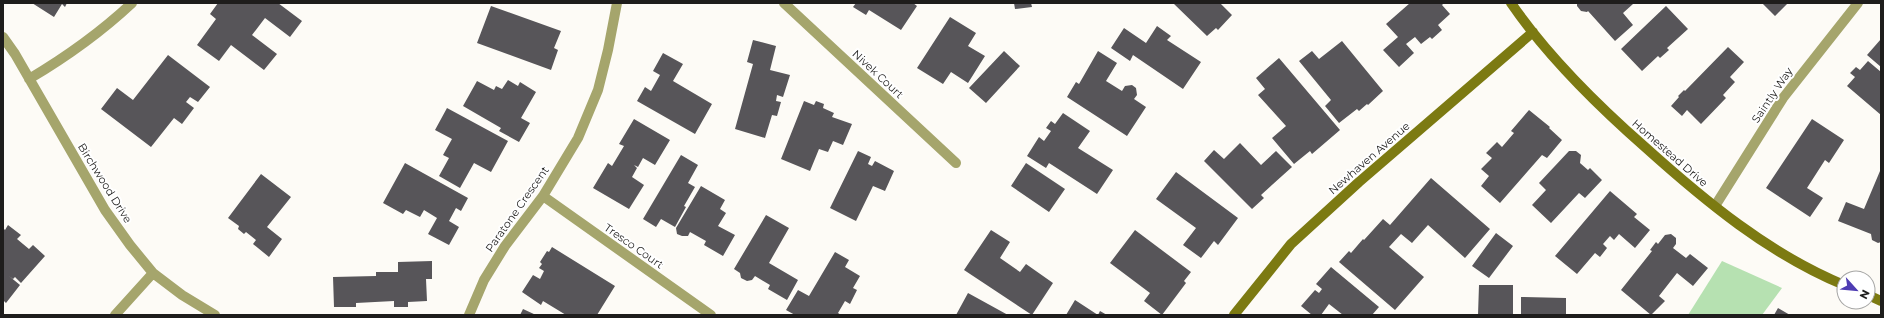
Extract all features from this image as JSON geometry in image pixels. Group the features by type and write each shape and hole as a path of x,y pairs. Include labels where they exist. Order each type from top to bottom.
{"street":[{"path":"30,80 64,58 110,24 132,3"},
{"name":"Paratone Crescent","path":"469,315 484,280 505,246 543,196 578,138 598,90 608,50 617,3"},
{"name":"Nivek Court","path":"784,3 956,163"},
{"name":"Homestead Drive","path":"1511,3 1559,64 1611,117 1686,184 1779,252 1836,281"},
{"name":"Saintly Way","path":"1715,206 1783,98 1804,69 1858,3"},
{"name":"Newhaven Avenue","path":"1234,315 1291,244 1359,182 1533,32"},
{"name":"Birchwood Drive","path":"3,38 30,80 105,210 153,273 182,295 215,315"},
{"name":"Tresco Court","path":"543,196 711,315"},
{"path":"115,315 153,273"}],"green space":[{"path":"1722,261 1782,288 1762,315 1688,315"}],"building":[{"path":"32,3 67,3 65,7 62,4 54,17"},
{"path":"218,3 278,3 302,21 290,37 265,18 252,35 277,54 264,70 231,45 219,61 197,45 216,19 210,14"},
{"path":"856,3 913,3 917,6 901,30 869,10 866,15 853,7"},
{"path":"1014,3 1031,3 1032,7 1015,9"},
{"path":"1173,3 1220,3 1232,15 1218,30 1216,28 1207,36"},
{"path":"1410,3 1444,3 1442,5 1450,14 1438,25 1442,30 1432,39 1430,37 1421,44 1415,37 1406,44 1414,53 1399,67 1383,50 1398,37 1386,24"},
{"path":"1577,3 1632,3 1633,4 1623,13 1633,25 1615,41 1588,11 1581,11 1577,6"},
{"path":"1762,3 1788,3 1775,16"},
{"path":"491,6 561,31 554,48 558,50 551,70 477,43"},
{"path":"1666,6 1688,29 1667,48 1669,50 1660,58 1658,56 1642,71 1621,49"},
{"path":"950,17 976,33 968,46 985,56 968,83 951,72 943,84 917,68"},
{"path":"1157,26 1171,36 1167,40 1201,62 1183,89 1133,55 1130,61 1111,48 1124,28 1146,43"},
{"path":"1881,39 1881,67 1867,55"},
{"path":"753,40 776,46 770,70 790,75 783,97 777,95 776,101 781,102 777,116 772,115 765,138 735,129 753,64 747,62"},
{"path":"1342,41 1383,91 1368,105 1367,104 1359,111 1357,109 1339,123 1325,106 1331,100 1299,61 1312,51 1319,59"},
{"path":"1728,47 1744,62 1730,77 1735,82 1723,95 1726,98 1701,124 1687,110 1682,116 1671,106 1679,97 1678,96 1684,90 1685,91"},
{"path":"1004,51 1020,66 986,103 969,88"},
{"path":"1098,51 1117,63 1106,81 1122,91 1125,86 1132,85 1136,88 1137,95 1134,99 1146,107 1127,136 1067,97 1076,82 1079,84"},
{"path":"663,53 683,64 673,81 712,104 695,134 637,101 645,87 651,91 660,75 653,71"},
{"path":"168,55 210,87 198,102 190,97 186,102 194,108 182,124 174,118 151,147 101,109 117,88 133,100"},
{"path":"1279,58 1340,130 1312,154 1310,151 1294,164 1272,138 1286,126 1258,95 1265,89 1256,78"},
{"path":"1868,61 1881,72 1881,115 1847,86 1855,77 1850,73 1856,67 1860,70"},
{"path":"508,80 518,86 520,82 536,92 521,118 530,123 519,142 499,131 501,128 463,106 477,81 494,90 496,86 502,89"},
{"path":"804,101 814,105 816,101 824,104 823,108 834,113 832,117 852,124 843,145 833,141 828,152 819,149 810,171 781,159"},
{"path":"447,108 508,141 491,172 474,163 460,188 439,176 449,158 443,155 452,139 435,130"},
{"path":"1529,110 1550,127 1549,128 1562,140 1547,158 1542,155 1500,203 1481,186 1489,176 1481,169 1492,158 1486,153 1497,142 1502,147 1514,133 1511,131"},
{"path":"1063,113 1090,131 1078,148 1113,170 1097,194 1049,163 1046,168 1027,156 1039,137 1044,141 1051,131 1046,128 1051,121 1055,124"},
{"path":"634,119 670,140 655,165 643,158 638,167 634,165 637,168 632,177 644,185 629,209 593,188 608,163 612,166 624,146 619,144"},
{"path":"1812,119 1844,140 1829,163 1825,160 1807,188 1823,198 1810,217 1766,188"},
{"path":"1240,143 1261,165 1276,151 1292,167 1261,195 1264,198 1252,209 1204,161 1214,150 1224,159"},
{"path":"858,151 871,157 868,164 872,166 875,161 894,171 885,191 873,186 856,221 830,208"},
{"path":"1569,151 1576,151 1581,155 1580,163 1588,170 1590,168 1602,180 1585,198 1579,193 1551,223 1532,205 1546,190 1539,183"},
{"path":"681,155 698,165 688,183 695,187 684,206 686,207 675,227 661,219 656,227 643,219"},
{"path":"405,163 468,198 461,211 456,208 449,221 459,227 449,245 428,234 437,218 424,210 420,217 406,210 403,214 383,203"},
{"path":"1026,163 1065,189 1049,212 1011,186"},
{"path":"1880,171 1881,242 1878,243 1872,240 1871,234 1838,221 1846,202 1864,209"},
{"path":"1176,172 1238,218 1218,245 1214,241 1201,258 1183,245 1196,228 1156,199"},
{"path":"261,174 291,197 267,227 282,239 269,257 253,244 256,240 246,232 244,234 238,229 239,226 228,218"},
{"path":"1431,178 1490,229 1465,258 1428,225 1412,243 1401,234 1389,247 1424,277 1395,310 1339,262 1349,251 1351,253 1383,219 1390,225"},
{"path":"701,186 725,200 720,209 726,213 718,226 735,235 723,256 704,245 706,241 690,232 688,236 677,234 676,228"},
{"path":"1610,191 1637,214 1634,217 1650,230 1635,248 1619,234 1614,240 1610,236 1603,244 1607,248 1600,257 1595,253 1577,274 1555,256"},
{"path":"766,215 789,228 769,263 798,280 787,300 768,289 770,285 755,276 752,280 747,281 741,278 740,273 734,269"},
{"path":"8,225 21,235 17,239 29,249 33,245 45,256 21,283 15,277 13,279 9,276 20,285 6,303 3,300 3,228 5,230"},
{"path":"991,230 1010,242 1000,258 1020,272 1026,264 1053,283 1032,315 964,270"},
{"path":"1135,230 1191,272 1184,281 1186,283 1162,315 1144,301 1150,293 1110,263"},
{"path":"1496,233 1513,246 1489,278 1472,266"},
{"path":"1671,234 1676,238 1676,244 1673,248 1686,258 1690,254 1708,268 1693,286 1677,273 1659,296 1665,301 1651,315 1621,290 1652,251 1650,250 1656,242 1658,244 1665,235"},
{"path":"552,247 615,286 597,315 566,315 543,301 541,305 522,292 533,275 540,279 544,271 539,268 542,264 540,262 547,251 549,252"},
{"path":"835,252 849,260 845,267 860,276 853,288 857,290 850,304 845,301 838,313 841,315 795,315 786,310 798,290 809,296"},
{"path":"432,261 432,279 426,279 427,301 408,302 408,307 394,307 394,301 356,303 356,307 334,307 333,277 376,276 376,272 398,272 398,262"},
{"path":"1331,267 1379,307 1372,315 1343,315 1329,304 1321,315 1312,315 1301,306 1315,290 1319,293 1322,289 1316,284"},
{"path":"1479,285 1513,285 1513,315 1478,315"},
{"path":"968,293 1008,315 956,315"},
{"path":"1521,297 1566,298 1566,315 1521,315"},
{"path":"1075,300 1098,315 1066,315"},
{"path":"1778,308 1790,315 1774,315"},
{"path":"523,309 536,315 520,315"},
{"path":"1100,311 1107,315 1098,315"}]}
